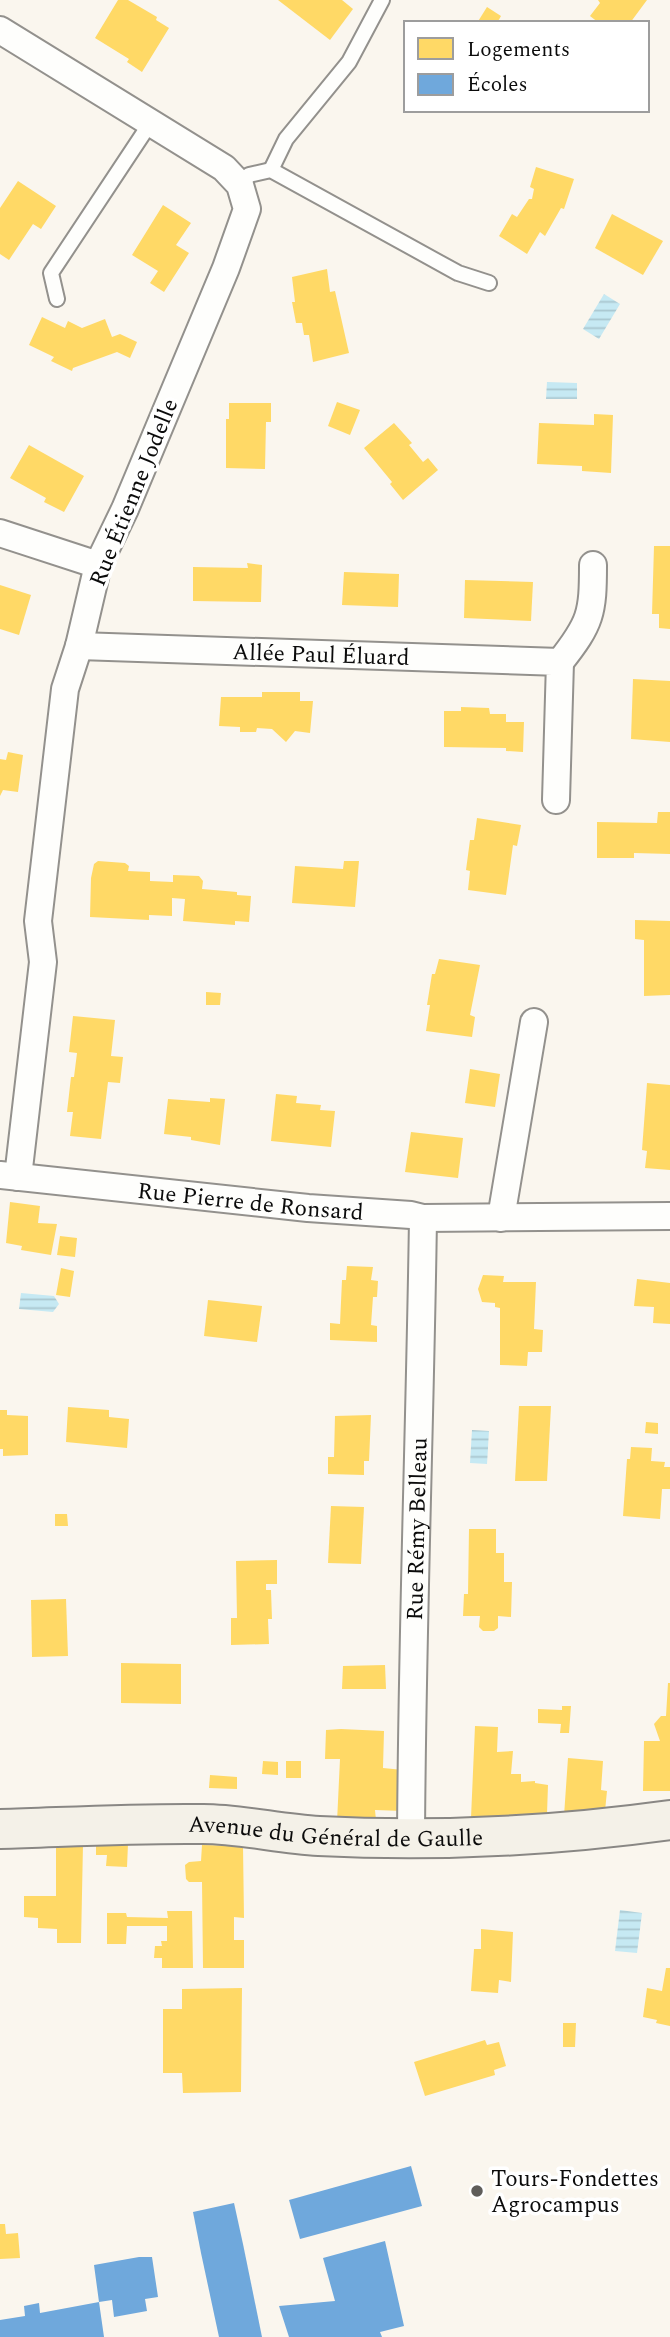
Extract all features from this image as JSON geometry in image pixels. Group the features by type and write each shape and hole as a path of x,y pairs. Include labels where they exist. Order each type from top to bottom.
{"street":[{"path":"0,30 224,168 240,185"},
{"name":"Rue Étienne Jodelle","path":"9,1176 40,1000 43,962 38,921 65,689 79,646 98,565 131,497 226,268 247,209 240,185"},
{"path":"0,533 98,565"},
{"path":"556,800 561,662 581,636 593,607 593,565"},
{"name":"Allée Paul Éluard","path":"79,646 561,662"},
{"path":"501,1218 534,1022"},
{"name":"Rue Pierre de Ronsard","path":"9,1176 308,1208 411,1215 423,1219 670,1216"},
{"name":"Rue Rémy Belleau","path":"411,1839 423,1219"},
{"name":"Avenue du Général de Gaulle","path":"0,1829 205,1824 317,1836 411,1839 537,1833 670,1820"}],"lane":[{"path":"271,170 286,139 349,62 382,0"},
{"path":"57,299 51,272 151,122"},
{"path":"240,185 249,175 271,170 458,273 489,283"}],"water":[{"path":"604,294 620,304 599,339 583,329"},
{"path":"547,382 577,383 577,399 546,399"},
{"path":"21,1293 54,1296 59,1304 53,1312 19,1309"},
{"path":"472,1430 489,1431 487,1464 470,1463"},
{"path":"620,1910 642,1913 637,1953 615,1951"}],"building: Logements":[{"path":"118,0 128,0 157,17 156,20 169,28 142,72 127,62 129,59 95,38"},
{"path":"278,0 342,0 353,9 330,40"},
{"path":"598,0 647,0 631,21 596,21 590,16 600,3"},
{"path":"487,7 501,16 498,21 478,21"},
{"path":"536,167 574,179 564,209 561,208 545,236 540,232 527,254 499,236 512,214 517,217 529,199 532,199 534,189 530,187"},
{"path":"18,181 56,206 41,229 33,224 9,260 0,254 0,208"},
{"path":"163,205 191,223 176,245 189,253 164,292 150,283 158,271 132,255"},
{"path":"612,214 663,241 643,275 595,248"},
{"path":"327,269 330,292 335,291 349,353 313,362 309,335 304,335 302,323 296,323 292,302 295,302 292,277"},
{"path":"42,317 65,328 68,321 82,328 105,319 112,337 120,334 137,342 130,358 117,352 73,368 72,371 51,361 54,357 29,345"},
{"path":"337,402 360,410 350,435 328,426"},
{"path":"229,403 271,403 271,422 266,422 265,469 226,468 226,419 229,419"},
{"path":"594,414 613,415 611,473 582,471 582,466 537,464 539,423 594,425"},
{"path":"394,423 412,443 409,445 423,462 428,458 438,470 403,500 364,448"},
{"path":"29,445 84,476 64,512 44,502 46,498 10,478"},
{"path":"654,546 670,546 670,629 659,628 659,614 652,614"},
{"path":"247,563 262,565 261,602 193,601 193,567 248,568"},
{"path":"344,572 399,574 398,607 342,605"},
{"path":"465,580 533,582 531,621 464,618"},
{"path":"0,585 31,595 19,635 0,629"},
{"path":"633,679 670,681 670,742 631,739"},
{"path":"262,692 300,692 300,701 313,701 310,733 295,731 286,742 272,729 257,728 256,732 240,732 240,727 219,726 221,697 262,697"},
{"path":"461,707 489,708 490,714 506,714 506,722 524,722 523,752 506,751 506,748 444,747 444,711 461,711"},
{"path":"8,752 23,755 18,792 3,790 0,796 0,759 6,760"},
{"path":"658,812 670,812 670,854 634,853 634,858 597,858 597,822 657,823"},
{"path":"477,818 521,825 517,846 513,845 506,895 468,890 470,871 466,870 470,840 474,840"},
{"path":"98,861 125,863 129,866 128,871 150,872 150,881 173,882 173,875 199,876 203,881 202,889 251,896 249,922 235,921 235,925 183,921 185,899 172,898 172,916 149,915 149,920 90,917 91,878 94,864"},
{"path":"344,861 359,861 355,907 292,903 295,866 343,869"},
{"path":"635,920 670,921 670,995 644,996 644,940 635,939"},
{"path":"439,959 480,965 470,1015 475,1017 472,1037 426,1031 432,974 435,974"},
{"path":"206,992 221,993 220,1005 206,1005"},
{"path":"73,1016 115,1020 111,1056 123,1057 120,1083 108,1082 101,1139 70,1136 73,1112 67,1112 77,1053 69,1052"},
{"path":"470,1069 500,1074 495,1107 465,1103"},
{"path":"647,1083 670,1085 670,1170 645,1168 647,1151 642,1150"},
{"path":"276,1094 297,1096 296,1103 321,1105 320,1110 335,1111 331,1147 271,1141"},
{"path":"210,1098 225,1099 220,1145 191,1140 191,1137 164,1134 168,1099 210,1102"},
{"path":"411,1132 463,1138 458,1178 405,1172"},
{"path":"10,1202 40,1206 38,1223 57,1224 51,1255 21,1250 22,1246 6,1243"},
{"path":"60,1236 77,1238 75,1257 57,1255"},
{"path":"347,1266 373,1267 371,1280 378,1281 377,1297 373,1297 371,1325 377,1326 377,1342 330,1340 330,1323 340,1324 342,1280 346,1280"},
{"path":"61,1268 74,1271 70,1297 56,1295"},
{"path":"483,1275 504,1276 503,1282 536,1282 534,1329 543,1330 542,1352 528,1352 527,1366 500,1365 500,1308 495,1307 495,1303 482,1302 478,1289"},
{"path":"637,1279 670,1283 670,1324 653,1323 654,1307 634,1306"},
{"path":"208,1300 262,1306 257,1342 204,1336"},
{"path":"519,1406 551,1406 547,1481 515,1481"},
{"path":"68,1407 109,1410 109,1417 129,1419 127,1448 66,1442"},
{"path":"0,1410 7,1410 7,1415 28,1416 28,1455 3,1456 3,1449 0,1449"},
{"path":"371,1415 369,1461 364,1461 364,1475 328,1474 328,1457 334,1457 335,1416"},
{"path":"646,1422 658,1423 658,1434 645,1433"},
{"path":"631,1447 652,1448 651,1461 665,1462 664,1467 670,1467 670,1489 662,1489 660,1519 623,1516 627,1459 630,1459"},
{"path":"331,1506 364,1507 361,1564 328,1563"},
{"path":"55,1514 67,1514 68,1526 55,1526"},
{"path":"469,1529 496,1529 496,1553 504,1553 504,1582 512,1582 511,1617 498,1616 498,1628 494,1631 483,1631 479,1627 480,1616 463,1616 464,1594 468,1594"},
{"path":"277,1560 277,1584 266,1584 266,1590 271,1590 269,1644 231,1645 231,1618 237,1618 236,1561"},
{"path":"66,1599 68,1656 32,1657 31,1600"},
{"path":"121,1663 181,1664 181,1704 121,1703"},
{"path":"385,1665 386,1689 342,1689 343,1666"},
{"path":"668,1683 670,1791 643,1791 644,1741 660,1741 654,1724 661,1716 666,1716"},
{"path":"562,1706 571,1706 569,1733 560,1733 561,1724 538,1723 538,1709 562,1710"},
{"path":"475,1726 498,1727 497,1752 513,1751 511,1774 521,1774 521,1782 535,1781 548,1785 547,1814 471,1818"},
{"path":"326,1730 384,1731 383,1768 403,1770 403,1811 375,1810 376,1820 337,1822 340,1759 325,1759"},
{"path":"568,1758 603,1761 601,1790 607,1791 605,1811 564,1816"},
{"path":"263,1761 278,1762 278,1775 262,1774"},
{"path":"286,1761 301,1761 301,1778 286,1778"},
{"path":"210,1775 237,1777 237,1789 209,1788"},
{"path":"83,1844 81,1943 57,1943 57,1929 38,1928 38,1918 24,1917 24,1896 56,1896 56,1845"},
{"path":"96,1844 128,1844 127,1867 106,1866 107,1855 96,1855"},
{"path":"202,1845 243,1846 244,1918 234,1917 234,1940 244,1940 244,1968 203,1968 202,1882 189,1882 186,1879 185,1865 201,1861"},
{"path":"167,1911 192,1911 193,1968 162,1968 162,1958 154,1958 155,1946 162,1946 161,1941 167,1941 167,1926 127,1926 126,1944 107,1944 107,1913 126,1913 127,1917 168,1918"},
{"path":"481,1929 513,1932 511,1982 499,1980 498,1993 471,1991 474,1949 481,1949"},
{"path":"666,1968 670,1968 670,2026 643,2017 647,1988 662,1991"},
{"path":"242,1988 241,2092 183,2093 182,2073 163,2073 163,2009 182,2009 182,1989"},
{"path":"563,2023 576,2023 575,2047 563,2047"},
{"path":"485,2040 487,2045 499,2042 506,2066 494,2070 495,2075 425,2096 414,2062"},
{"path":"0,2224 5,2224 6,2234 18,2233 20,2258 0,2259"}],"building: Écoles":[{"path":"411,2166 422,2206 300,2239 289,2200"},
{"path":"234,2203 262,2337 219,2337 201,2253 193,2212"},
{"path":"385,2241 404,2326 380,2332 382,2337 289,2337 279,2306 335,2301 323,2258"},
{"path":"152,2257 158,2297 145,2299 147,2311 114,2317 112,2300 99,2302 94,2265"},
{"path":"99,2302 104,2337 0,2337 0,2320 25,2316 24,2306 39,2303 40,2313"}],"place":[{"name":"Tours-Fondettes Agrocampus","path":"477,2191"}]}
